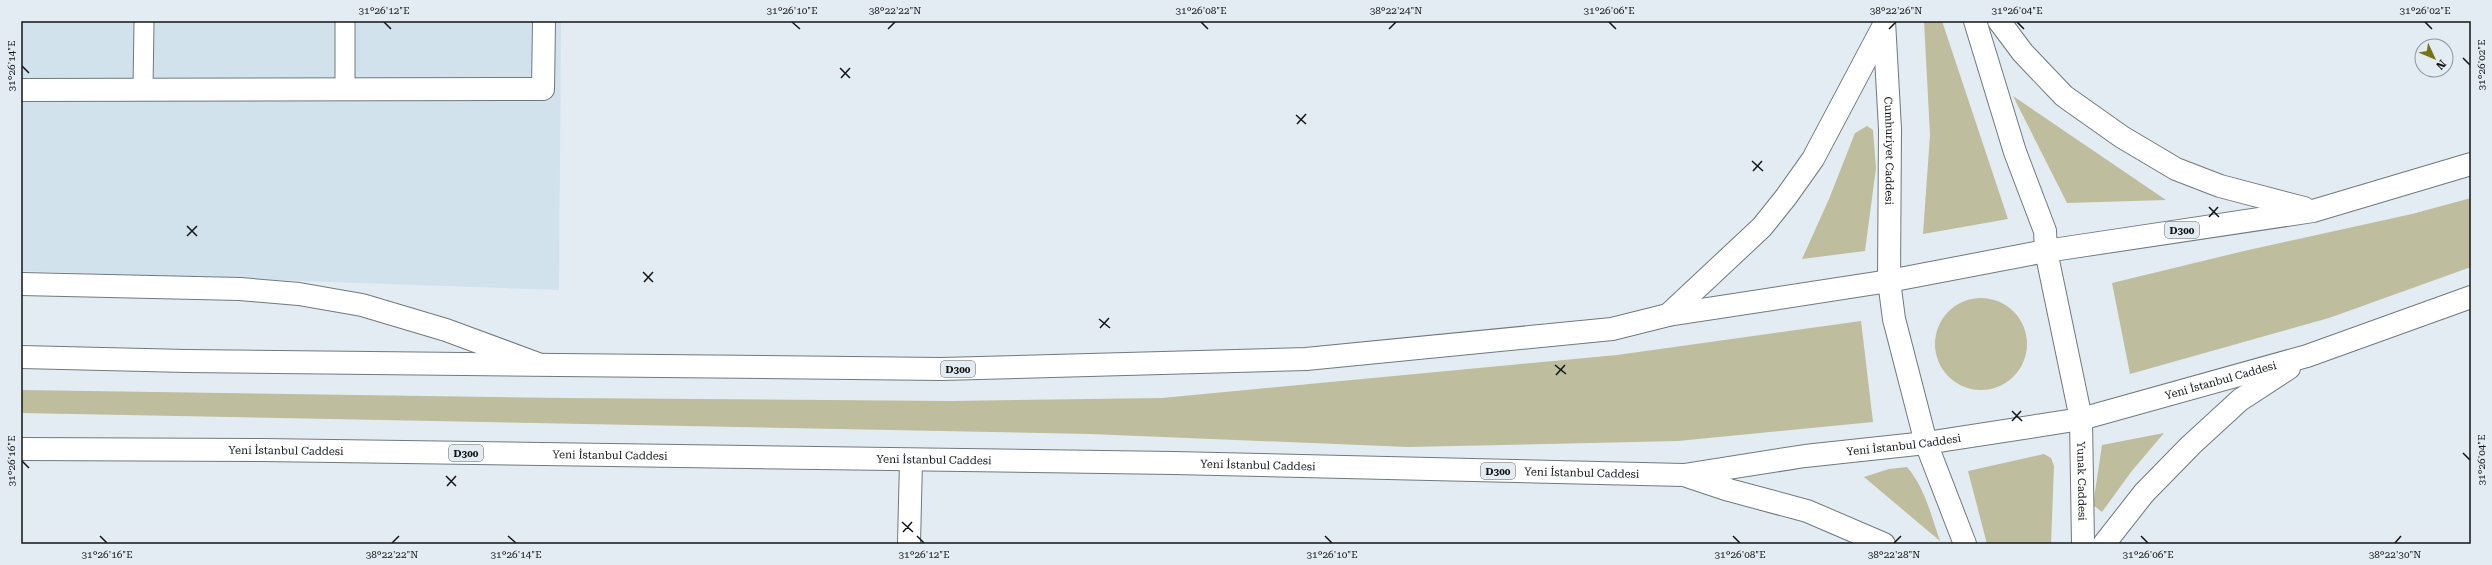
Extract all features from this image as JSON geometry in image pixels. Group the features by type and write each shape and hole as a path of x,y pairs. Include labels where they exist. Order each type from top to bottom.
{"main road":[{"path":"21,90 542,89 544,21"},
{"path":"1975,21 2016,152 2045,231 2046,251"},
{"path":"1999,21 2023,53 2064,96 2122,137 2176,169 2220,186 2313,211"},
{"path":"1668,315 1757,232 1786,197 1813,159 1828,127 1884,23"},
{"name":"Cumhuriyet Caddesi","path":"1884,23 1890,129 1889,281 1894,319 1926,443"},
{"name":"D300","path":"21,357 941,370 1306,359 1612,329 1668,315 1889,281 2046,251 2313,211 2471,164"},
{"name":"Yunak Caddesi","path":"2046,251 2081,419 2083,544"},
{"path":"21,284 240,289 299,294 362,305 446,330 543,365"},
{"name":"Yeni İstanbul Caddesi","path":"21,449 262,450 1173,463 1684,476 1805,456 1926,443 2081,419 2306,356 2471,297"},
{"path":"2104,544 2144,493 2240,400 2306,356"},
{"path":"1926,443 1964,544"},
{"path":"909,544 911,460"},
{"path":"1684,476 1807,511 1884,544"}],"lane":[{"path":"143,90 144,21"},
{"path":"345,89 346,21"}],"shaded area":[{"path":"21,21 561,21 559,290 21,271"}],"green space":[{"path":"1924,21 1942,21 2008,219 1923,234 1930,135"},
{"path":"2013,96 2166,200 2067,203"},
{"path":"1867,126 1873,130 1876,168 1865,251 1802,259 1829,199 1855,133"},
{"path":"2471,198 2471,267 2329,318 2130,374 2112,283 2244,251 2412,214"},
{"path":"1981,298 1999,302 2014,311 2023,326 2027,344 2023,362 2014,377 1999,386 1981,390 1963,386 1948,377 1939,362 1935,344 1939,326 1948,311 1963,302"},
{"path":"1861,321 1873,422 1678,441 1408,447 1090,434 21,413 21,390 565,398 951,401 1162,398 1617,355"},
{"path":"2164,433 2131,472 2102,512 2093,505 2102,445"},
{"path":"2044,454 2051,458 2054,466 2051,544 1987,544 1968,471"},
{"path":"1907,467 1923,493 1940,541 1864,477 1889,469"}]}
